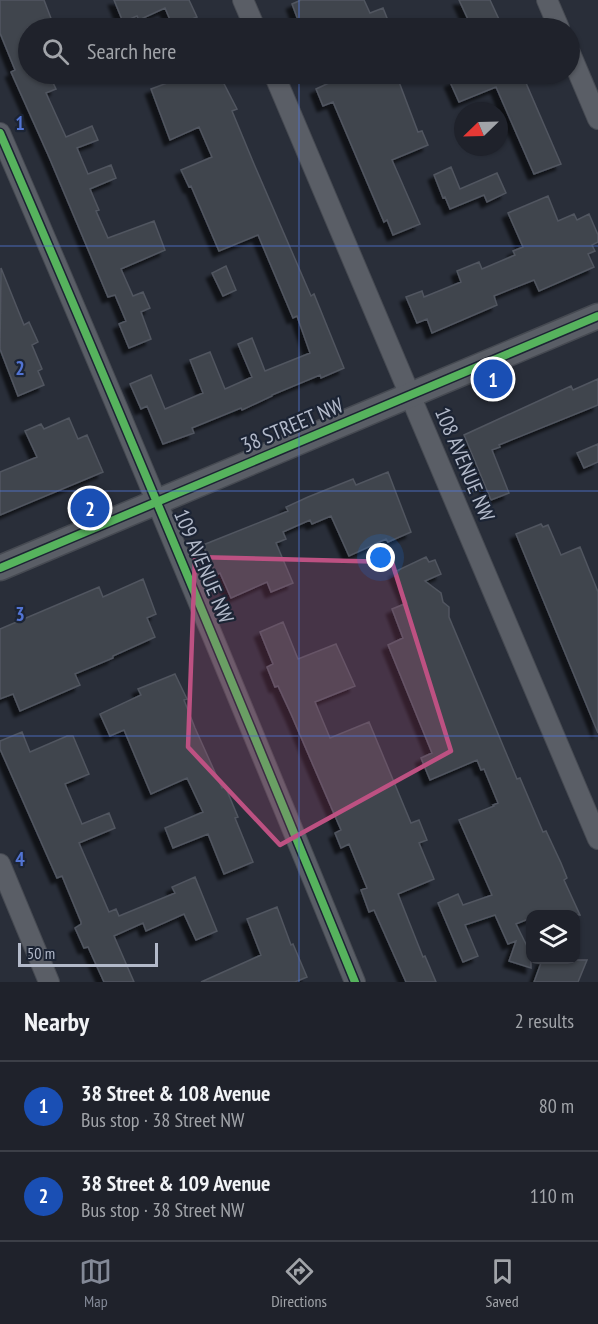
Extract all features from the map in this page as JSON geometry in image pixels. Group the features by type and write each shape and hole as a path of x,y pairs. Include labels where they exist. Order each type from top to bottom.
{"street":[{"path":"243,0 251,18"},
{"path":"547,0 555,18"},
{"path":"580,77 598,119"},
{"name":"108 AVENUE NW","path":"278,84 357,264 598,839"},
{"name":"109 AVENUE NW","path":"0,133 157,501 355,982"},
{"name":"38 STREET NW","path":"0,568 598,316"},
{"path":"0,864 50,982"}],"highlighted area":[{"path":"195,557 392,562 451,751 280,845 188,747"}],"building":[{"path":"0,0 44,0 51,18 18,18 18,84 54,84 56,89 46,93 66,137 92,126 98,140 77,148 88,174 111,165 116,178 90,189 99,210 96,211 108,238 154,221 165,250 121,269 133,296 143,292 150,308 141,312 151,339 129,348 119,324 126,321 115,295 108,297 11,72 15,70 0,33"},
{"path":"114,0 189,0 197,17 169,18 165,8 143,18 137,16 121,18"},
{"path":"301,0 364,0 370,13 383,8 387,18 297,18 292,4"},
{"path":"459,0 490,0 498,18 467,18"},
{"path":"164,84 224,84 237,109 232,111 254,164 311,296 314,294 344,368 321,378 320,375 242,410 241,408 192,428 194,433 163,444 147,406 141,409 130,384 151,375 165,409 203,393 190,360 210,352 225,389 252,377 238,344 252,338 265,371 310,353 297,316 293,318 258,235 219,251 191,186 189,187 181,170 212,157 199,127 170,140 151,89"},
{"path":"327,84 400,84 418,132 422,131 428,145 392,160 420,224 393,235 387,220 384,222 333,102 323,106 316,89"},
{"path":"451,84 526,84 561,164 534,174 508,114 508,102 503,102 496,87 459,102"},
{"path":"451,167 460,189 497,173 506,193 487,202 484,195 450,209 434,175"},
{"path":"548,196 558,221 574,214 577,220 589,214 598,235 598,242 592,245 595,251 588,254 594,267 539,291 534,280 494,296 497,305 432,333 427,319 417,323 406,297 422,291 424,297 461,282 457,271 479,262 482,269 515,255 513,251 523,247 508,213"},
{"path":"226,266 236,290 223,296 212,273"},
{"path":"1,268 24,325 29,322 38,342 32,345 42,369 38,371 44,385 18,396 0,349"},
{"path":"598,379 598,405 499,445 500,447 492,450 509,493 491,500 464,435 571,386 573,390"},
{"path":"69,418 78,439 87,435 103,472 0,515 0,472 37,457 25,431 41,424 44,429"},
{"path":"598,444 598,462 584,468 577,453"},
{"path":"388,472 411,532 388,542 386,539 349,556 331,516 312,524 310,520 283,532 286,539 276,543 293,583 271,592 267,582 231,598 220,573 216,575 203,545 288,511 286,507 353,479 356,485"},
{"path":"541,524 543,527 548,525 561,555 580,547 598,592 598,733 516,534"},
{"path":"426,557 429,562 435,560 441,574 425,581 441,593 443,602 449,607 449,617 517,779 520,778 543,832 546,831 567,878 564,880 578,910 526,910 526,920 516,924 526,944 526,964 531,964 531,968 509,961 516,941 508,944 495,915 465,925 478,956 463,962 438,903 458,894 463,905 492,895 459,820 498,803 484,769 481,770 477,760 430,780 421,758 432,753 388,645 403,638 392,609 407,603 394,572"},
{"path":"143,579 156,614 147,618 155,637 75,674 80,685 20,711 13,694 0,699 0,629 99,587 103,597"},
{"path":"283,622 298,659 336,644 355,686 315,702 330,738 369,722 411,823 419,820 427,840 419,843 434,879 398,894 423,957 425,956 436,982 406,982 374,910 369,912 361,890 367,888 349,844 341,848 335,833 341,830 291,714 278,686 275,687 267,667 273,664 260,632"},
{"path":"175,674 187,699 184,700 195,728 238,817 235,818 253,862 224,874 208,834 173,848 165,828 203,812 187,778 151,794 124,730 110,736 100,714 141,695 138,689"},
{"path":"22,732 30,752 67,736 73,736 89,774 65,784 82,824 109,813 115,828 79,843 109,912 116,909 119,916 175,893 172,887 195,877 217,931 196,940 184,914 146,931 143,923 114,936 134,982 104,982 88,947 84,948 75,928 81,922 62,876 57,878 0,749 0,741"},
{"path":"277,907 291,945 293,944 307,977 295,982 201,982 261,955 247,919"},
{"path":"580,960 587,960 578,982 534,982 541,964 580,964"}],"cycle path":[{"path":"0,133 180,557 355,982"},
{"path":"0,568 598,316"}],"place":[{"name":"38 Street & 108 Avenue","path":"493,379"},
{"name":"38 Street & 109 Avenue","path":"90,508"}]}
